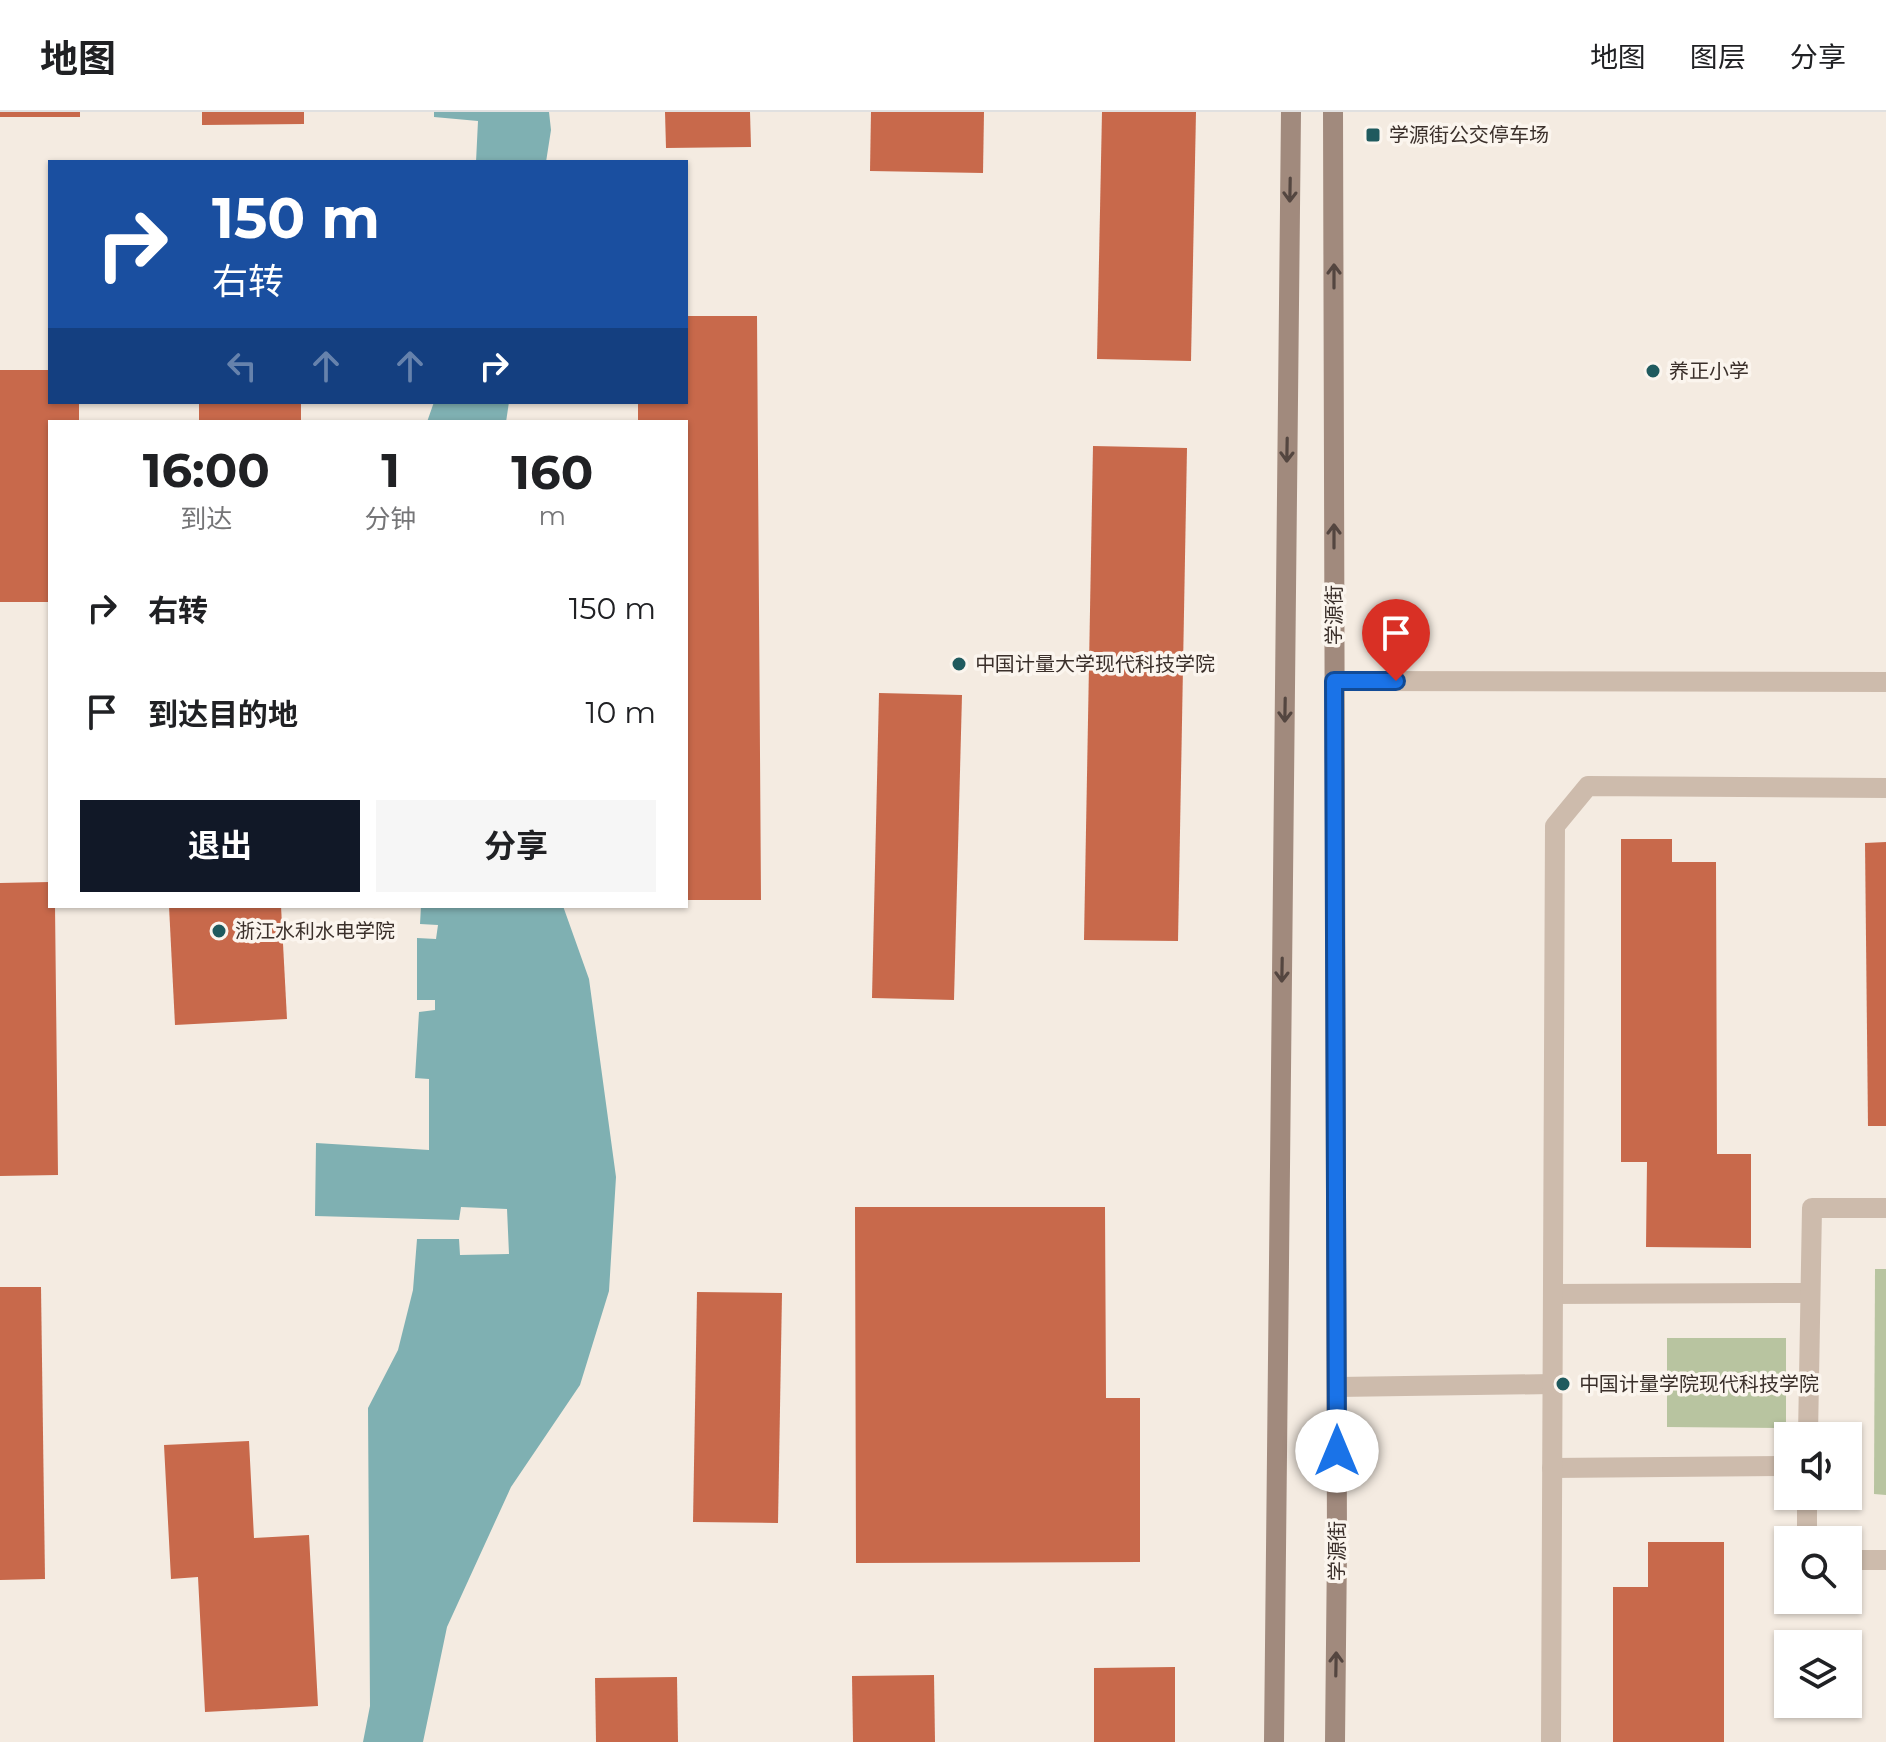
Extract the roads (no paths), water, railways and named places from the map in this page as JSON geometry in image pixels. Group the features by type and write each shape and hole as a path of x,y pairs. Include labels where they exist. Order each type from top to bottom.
{"main road":[{"path":"1274,1742 1291,112"},
{"name":"学源街","path":"1333,112 1337,1387 1335,1742"}],"street":[{"path":"1334,681 1886,682"},
{"path":"1551,1742 1555,826 1588,786 1886,788"},
{"path":"1808,1422 1812,1208 1886,1208"},
{"path":"1553,1294 1810,1293"},
{"path":"1337,1387 1552,1384"},
{"path":"1552,1468 1774,1466"},
{"path":"1862,1560 1886,1560"}],"water":[{"path":"434,112 549,112 551,130 546,160 476,160 478,121 434,117"},
{"path":"433,404 509,404 506,420 428,420"},
{"path":"421,908 564,908 589,979 616,1177 609,1291 580,1385 511,1487 447,1627 423,1742 363,1742 370,1706 368,1408 398,1350 413,1290 417,1239 459,1239 460,1255 509,1254 507,1209 461,1207 459,1220 315,1216 316,1143 429,1150 429,1079 415,1078 419,1012 435,1010 435,1000 417,1000 417,938 436,939 438,925 420,924"}],"place":[{"name":"学源街公交停车场","path":"1373,135"},
{"name":"养正小学","path":"1653,371"},
{"name":"中国计量大学现代科技学院","path":"959,664"},
{"name":"浙江水利水电学院","path":"219,931"},
{"name":"中国计量学院现代科技学院","path":"1563,1384"}]}
